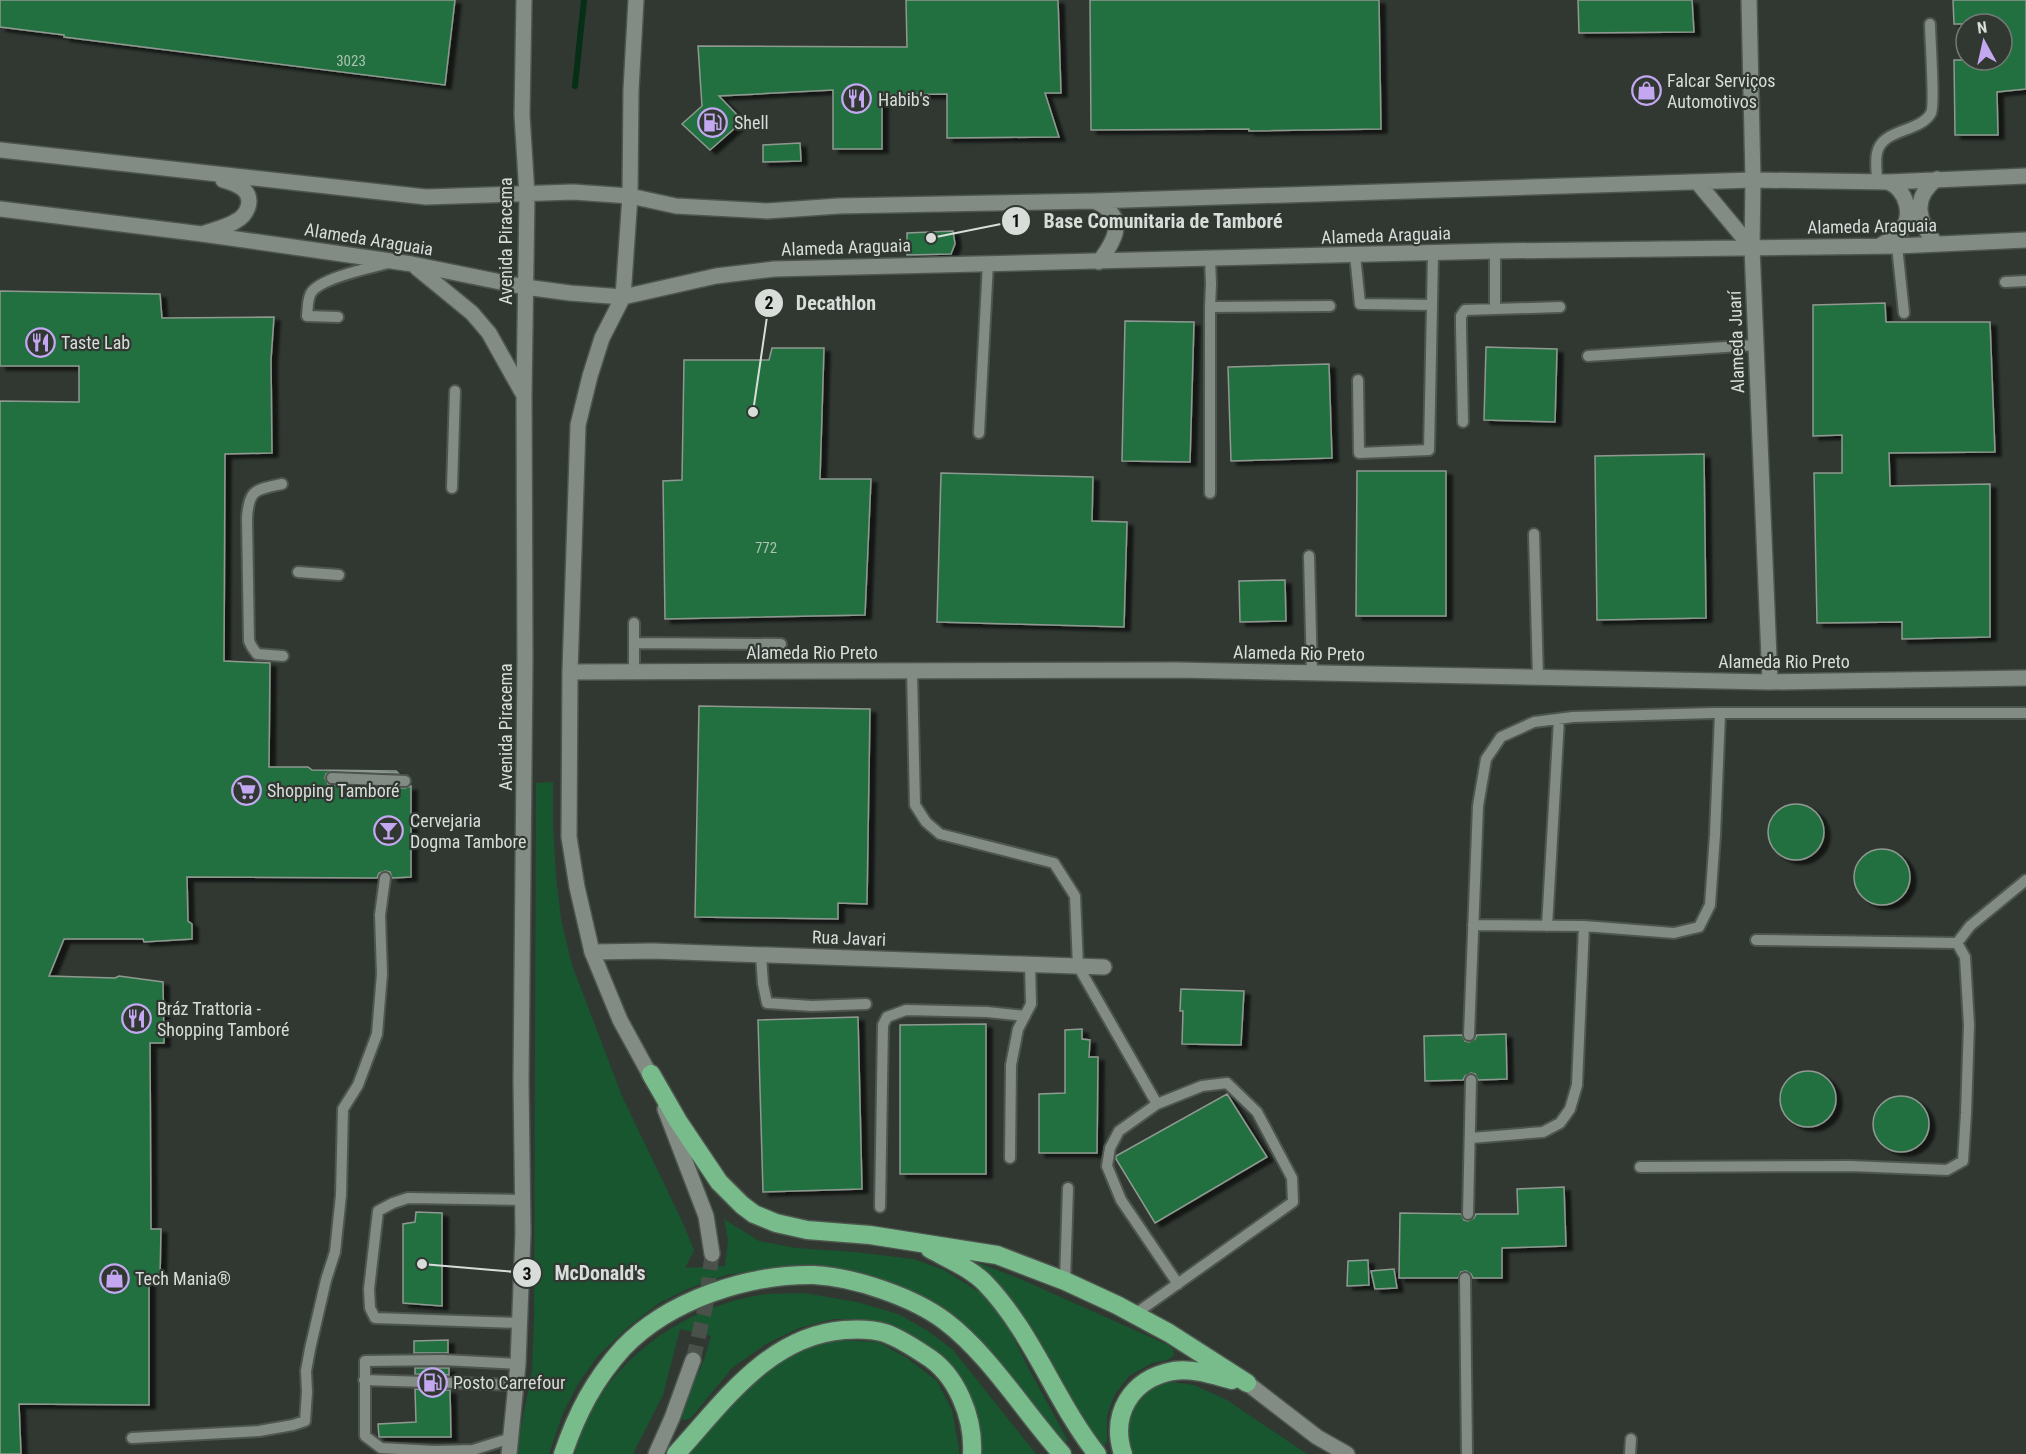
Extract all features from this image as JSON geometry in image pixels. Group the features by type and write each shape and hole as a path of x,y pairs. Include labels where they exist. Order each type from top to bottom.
{"highway":[{"path":"651,1074 678,1121 719,1182 754,1214 776,1223 807,1230 870,1235 997,1255 1065,1281 1135,1314 1169,1332 1247,1383"},
{"path":"918,1242 968,1270 984,1282 1016,1323 1097,1454"},
{"path":"563,1454 584,1401 605,1369 647,1328 677,1308 735,1284 814,1275 846,1279 879,1288 910,1301 945,1321 978,1353 1062,1454"},
{"path":"676,1454 744,1378 771,1358 800,1340 829,1331 858,1329 885,1333 930,1358 945,1371 960,1395 967,1414 972,1454"},
{"path":"1124,1454 1119,1440 1123,1407 1141,1386 1156,1376 1174,1371 1195,1371 1247,1383"}],"street":[{"name":"Avenida Piracema","path":"510,1446 518,1364 522,1200 526,195 522,115 524,0"},
{"path":"636,0 630,196 624,297 602,338 578,425 570,672 569,837 592,952 620,1020 651,1074 706,1216 712,1254"},
{"name":"Alameda Juarí","path":"1749,0 1753,180 1752,248 1770,682"},
{"path":"0,150 426,197 573,192 630,196 676,206 767,211 839,206 1094,201 1753,180 1883,182 2026,176"},
{"path":"202,234 237,221 246,213 250,201 248,194 241,187 206,174"},
{"path":"1936,244 1925,228 1920,208 1926,188 1937,179"},
{"path":"1697,182 1752,248"},
{"path":"1879,246 1896,236 1906,220 1906,200 1900,190 1883,182"},
{"path":"1094,201 1111,211 1116,225 1109,248 1099,262"},
{"name":"Alameda Araguaia","path":"0,209 202,234 412,264 525,287 624,297 716,276 774,269 1495,251 1897,246 2026,240"},
{"path":"412,264 472,313 489,333 524,394"},
{"name":"Alameda Rio Preto","path":"570,672 1177,670 1770,682 2026,678"},
{"name":"Rua Javari","path":"592,952 653,951 1104,967"},
{"path":"656,1454 672,1419 693,1360"},
{"path":"1247,1383 1317,1437 1347,1454"}],"lane":[{"path":"1883,182 1877,153 1881,142 1923,122 1932,111 1930,24"},
{"path":"1897,246 1904,313"},
{"path":"1495,251 1495,308"},
{"path":"1358,380 1359,453 1429,450 1433,253"},
{"path":"1355,255 1360,304 1432,305"},
{"path":"1210,259 1210,494"},
{"path":"338,316 307,316 308,299 312,291 322,284 392,262"},
{"path":"979,433 988,263"},
{"path":"2005,282 2026,281"},
{"path":"1210,307 1330,306"},
{"path":"1463,422 1461,316 1465,310 1560,307"},
{"path":"1587,356 1756,345"},
{"path":"452,488 455,391"},
{"path":"282,484 255,491 248,500 247,518 249,641 257,654 283,656"},
{"path":"1534,534 1538,677"},
{"path":"1309,556 1312,673"},
{"path":"298,572 339,575"},
{"path":"633,672 634,623"},
{"path":"634,643 781,644"},
{"path":"912,671 915,804 927,822 940,834 1054,863 1075,896 1078,966 1157,1104"},
{"path":"1470,1035 1478,806 1486,759 1502,737 1534,722 1640,714 2026,713"},
{"path":"1473,925 1584,926 1674,933 1699,927 1710,905 1720,714"},
{"path":"1547,926 1559,719"},
{"path":"332,778 405,781"},
{"path":"132,1438 259,1431 305,1421 308,1392 306,1371 326,1280 335,1252 341,1195 343,1109 358,1085 377,1034 382,974 380,915 385,878"},
{"path":"1956,943 1970,926 2026,880"},
{"path":"1471,1138 1543,1132 1560,1123 1570,1109 1577,1085 1584,926"},
{"path":"1756,940 1956,943"},
{"path":"1640,1167 1850,1166 1947,1170 1963,1161 1969,1025 1965,957 1956,943"},
{"path":"761,955 767,1003 812,1006 866,1004"},
{"path":"1010,1158 1011,1065 1018,1029 1030,1004 1030,964"},
{"path":"880,1207 883,1025 887,1017 906,1010 987,1012 1025,1016"},
{"path":"1468,1214 1471,1080"},
{"path":"1135,1314 1178,1284 1293,1202 1292,1178 1257,1112 1227,1083 1202,1086 1157,1104 1119,1131 1110,1148 1107,1166 1121,1200 1178,1284"},
{"path":"1065,1281 1068,1188"},
{"path":"519,1323 375,1318 369,1308 369,1289 378,1211 408,1198 522,1200"},
{"path":"1465,1278 1467,1454"},
{"path":"510,1446 434,1451 381,1448 365,1436 365,1361 443,1360 518,1364"},
{"path":"364,1380 516,1385"},
{"path":"1630,1454 1631,1439"}],"green space":[{"path":"553,782 556,876 561,919 572,965 622,1096 694,1250 685,1268 725,1266 728,1240 724,1219 759,1241 796,1248 913,1259 944,1270 979,1292 1000,1314 1067,1439 1066,1443 1059,1442 954,1320 808,1268 769,1269 726,1275 690,1288 659,1303 627,1328 597,1357 578,1384 563,1413 549,1454 519,1454 517,1448 532,1371 534,1319 536,783"},
{"path":"979,1263 1018,1278 1173,1349 1174,1355 1168,1360 1152,1363 1129,1376 1115,1394 1107,1415 1107,1441 1104,1446 1098,1445 1020,1312 991,1276 977,1266"},
{"path":"804,1293 857,1302 898,1314 928,1331 953,1350 1036,1454 978,1454 940,1357 916,1339 893,1328 860,1319 833,1319 799,1328 766,1344 732,1368 691,1418 685,1420 680,1419 680,1413 704,1360 711,1336 680,1329 663,1395 633,1454 575,1454 585,1423 601,1395 620,1370 643,1348 669,1329 698,1314 728,1303 759,1295"},
{"path":"836,1340 878,1342 907,1358 937,1381 952,1410 959,1454 688,1454 736,1397 764,1372 796,1352"},
{"path":"1172,1382 1194,1385 1227,1400 1307,1454 1133,1454 1128,1428 1132,1406 1147,1391"}],"building":[{"path":"0,0 455,0 445,85 0,27"},
{"path":"906,0 1058,0 1061,93 1045,93 1059,137 947,138 947,94 882,95 882,149 833,149 833,90 719,96 743,121 710,150 682,124 702,106 698,46 907,47"},
{"path":"1090,0 1379,0 1381,129 1091,130"},
{"path":"1578,0 1692,0 1694,32 1579,33"},
{"path":"1953,0 2026,0 2026,89 1997,92 1998,135 1955,135 1954,72 2014,72 2014,12 1954,12 1954,24"},
{"name":"Shell","path":"800,143 801,161 763,162 763,145"},
{"path":"953,231 955,244 951,254 907,255 907,233"},
{"path":"0,291 160,294 162,318 274,317 271,360 272,453 225,454 224,661 270,663 269,767 396,771 398,773 332,771 326,774 325,778 328,784 332,785 405,788 411,786 411,877 392,878 390,872 385,871 379,873 377,878 187,877 188,921 192,924 192,939 144,942 143,939 64,939 49,976 115,978 119,976 163,982 164,1043 150,1043 151,1229 161,1229 160,1278 149,1279 149,1405 19,1404 21,1454 0,1454 0,401 79,402 79,366 0,366"},
{"path":"1885,303 1886,322 1990,322 1995,452 1889,453 1890,486 1990,484 1990,637 1902,639 1902,622 1817,623 1814,473 1842,473 1842,435 1813,436 1813,305"},
{"path":"1125,321 1194,322 1190,462 1122,461"},
{"path":"1486,347 1557,349 1555,422 1484,420"},
{"path":"772,348 824,348 820,479 871,479 865,615 665,619 663,481 682,480 684,360 769,360"},
{"path":"1329,364 1332,458 1231,461 1228,367"},
{"path":"1704,454 1706,618 1597,620 1595,456"},
{"path":"1357,471 1446,471 1446,616 1356,616"},
{"path":"941,473 1093,477 1092,521 1127,522 1124,627 937,622"},
{"path":"1285,580 1286,621 1240,622 1239,581"},
{"path":"699,706 870,709 867,904 838,903 838,919 695,917"},
{"path":"1796,804 1807,806 1816,812 1822,821 1824,832 1822,843 1816,852 1807,858 1796,860 1785,858 1776,852 1770,843 1768,832 1770,821 1776,812 1785,806"},
{"path":"1882,849 1893,851 1902,857 1908,866 1910,877 1908,888 1902,897 1893,903 1882,905 1871,903 1862,897 1856,888 1854,877 1856,866 1862,857 1871,851"},
{"path":"1181,989 1244,991 1241,1045 1182,1044"},
{"path":"858,1017 862,1189 763,1192 758,1020"},
{"path":"986,1024 986,1174 900,1174 900,1025"},
{"path":"1082,1029 1082,1039 1090,1040 1089,1057 1098,1057 1097,1153 1039,1153 1039,1094 1065,1093 1065,1030"},
{"path":"1506,1034 1507,1079 1478,1080 1475,1074 1471,1073 1463,1080 1425,1081 1424,1036 1462,1035 1465,1041 1469,1042 1477,1035"},
{"path":"1808,1071 1819,1073 1828,1079 1834,1088 1836,1099 1834,1110 1828,1119 1819,1125 1808,1127 1797,1125 1788,1119 1782,1110 1780,1099 1782,1088 1788,1079 1797,1073"},
{"path":"1227,1094 1267,1157 1155,1223 1116,1156"},
{"path":"1901,1096 1912,1098 1921,1104 1927,1113 1929,1124 1927,1135 1921,1144 1912,1150 1901,1152 1890,1150 1881,1144 1875,1135 1873,1124 1875,1113 1881,1104 1890,1098"},
{"path":"1564,1187 1566,1246 1502,1248 1502,1278 1473,1278 1466,1271 1461,1272 1458,1278 1399,1278 1400,1213 1461,1214 1464,1220 1468,1221 1476,1214 1518,1214 1517,1189"},
{"path":"416,1212 442,1213 442,1306 403,1303 403,1224 415,1222"},
{"path":"1368,1260 1369,1285 1347,1286 1348,1261"},
{"path":"1394,1269 1397,1288 1375,1289 1371,1271"},
{"path":"448,1340 448,1353 414,1353 414,1341"},
{"path":"415,1368 449,1368 449,1375 415,1374"},
{"path":"415,1389 450,1390 451,1437 379,1437 378,1424 416,1422"}],"waterway":[{"path":"575,86 584,0"}],"tunnel":[{"path":"693,1360 706,1304 712,1254"}],"place":[{"name":"Falcar Serviços Automotivos","path":"1646,90"},
{"name":"Habib's","path":"857,99"},
{"name":"Shell","path":"713,122"},
{"name":"Base Comunitaria de Tamboré","path":"931,238"},
{"name":"Taste Lab","path":"40,342"},
{"name":"Decathlon","path":"753,412"},
{"name":"Shopping Tamboré","path":"246,790"},
{"name":"Cervejaria Dogma Tambore","path":"389,830"},
{"name":"Bráz Trattoria - Shopping Tamboré","path":"136,1018"},
{"name":"McDonald's","path":"422,1264"},
{"name":"Tech Mania®","path":"114,1278"},
{"name":"Posto Carrefour","path":"432,1382"}]}
